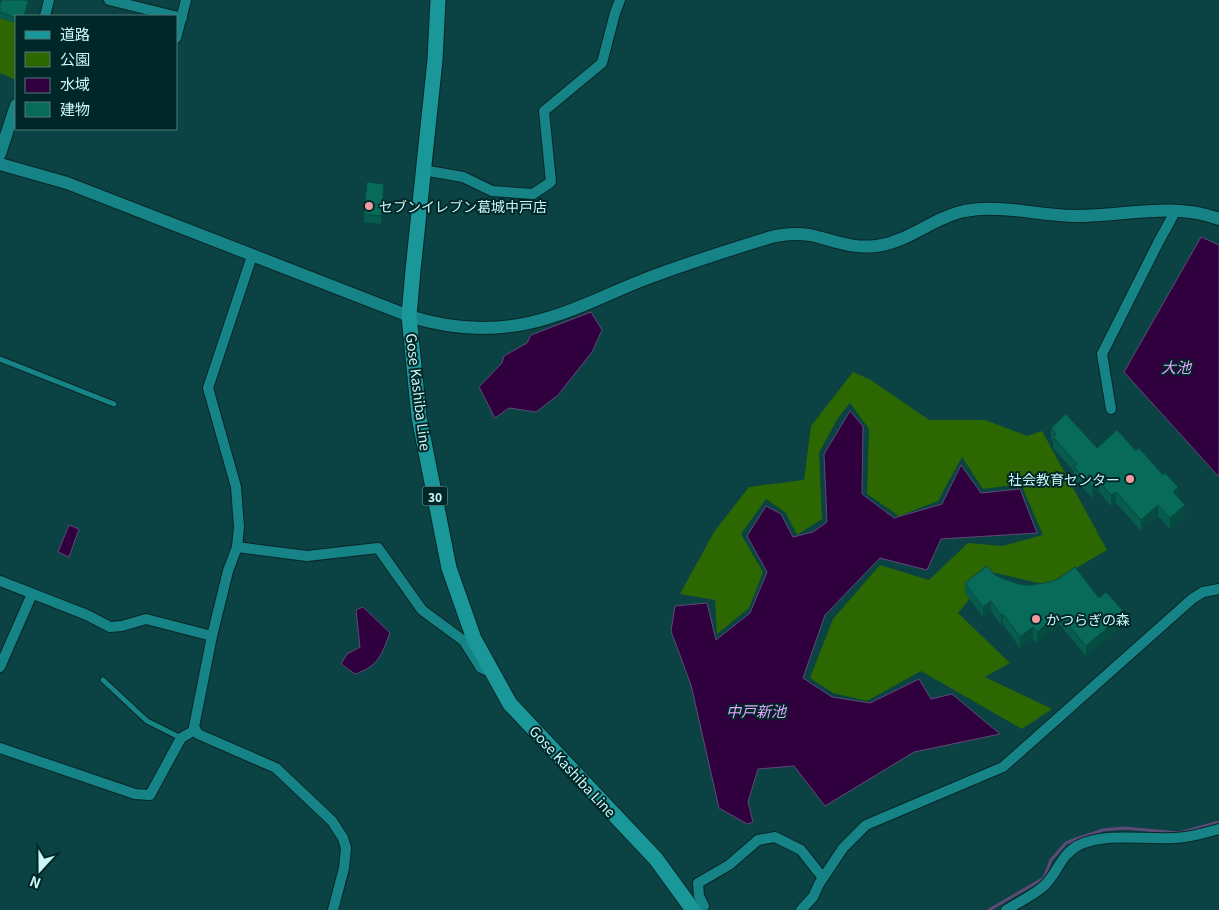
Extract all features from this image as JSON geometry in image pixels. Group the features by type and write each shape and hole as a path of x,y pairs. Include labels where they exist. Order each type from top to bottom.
{"main road":[{"name":"Gose Kashiba Line","path":"438,0 435,60 410,316 419,416 449,568 466,636 492,673 510,704 656,859 693,910"}],"street":[{"path":"44,15 49,0"},
{"path":"110,0 170,15"},
{"path":"178,31 186,0"},
{"path":"423,170 463,177 492,191 533,194 551,182 544,111 602,63 620,0"},
{"path":"178,17 182,18"},
{"path":"0,154 15,108"},
{"path":"0,164 67,183 410,316 450,326 474,328 495,328 533,322 559,315 668,271 783,234 809,235 851,246 875,246 903,239 950,215 976,209 1000,208 1073,216 1176,210 1200,213 1219,219"},
{"path":"1111,410 1102,354 1176,210"},
{"path":"252,256 208,388 236,487 239,527 237,548 228,572 212,636 194,720 195,730 198,734 276,768 332,821 343,838 346,848 344,868 333,910"},
{"path":"237,548 307,556 378,548 422,610 466,636"},
{"path":"0,581 110,627 122,626 146,619 212,636"},
{"path":"801,910 813,897 843,848 866,825 1003,767 1192,599 1203,592 1219,589"},
{"path":"0,667 32,594"},
{"path":"0,748 135,794 150,795 182,738 195,730"},
{"path":"1006,910 1043,887 1053,876 1066,854 1078,846 1094,840 1111,838 1191,837 1219,829"},
{"path":"701,910 704,906 699,896 698,883 729,865 758,840 774,837 801,850 823,878"}],"lane":[{"path":"0,359 114,404"},
{"path":"103,680 147,721 182,738"}],"green space":[{"path":"0,18 15,23 15,80 0,73"},
{"path":"853,372 871,380 929,420 985,420 1027,436 1042,431 1107,550 1047,585 991,572 958,613 1010,663 985,677 1052,709 1022,729 921,671 867,701 833,693 810,678 833,619 880,565 929,580 968,543 1002,546 1043,535 1021,484 983,489 962,457 938,501 899,516 867,494 869,429 850,403 838,418 819,453 822,519 797,535 786,513 766,499 741,534 763,572 749,608 717,634 715,600 680,594 714,532 749,487 804,480 811,426"}],"water":[{"name":"大池","path":"1201,237 1219,245 1219,477 1124,372"},
{"path":"591,312 602,330 592,352 558,395 536,412 509,408 495,418 479,387 502,363 504,356 527,343 531,335"},
{"name":"中戸新池","path":"850,411 863,426 862,494 894,518 942,504 961,465 981,493 1020,489 1037,533 941,539 927,570 880,558 825,615 803,678 832,697 870,703 919,679 931,699 952,694 1000,734 914,752 825,806 794,766 758,769 748,802 753,822 747,824 719,808 691,685 671,631 675,606 707,603 716,640 750,613 767,572 747,536 766,506 781,514 793,537 813,532 827,522 824,454"},
{"path":"69,525 79,529 69,557 58,552"},
{"path":"363,607 390,633 378,659 363,671 355,674 341,664 347,654 360,647 356,610"}],"building":[{"path":"2,0 28,1 24,15 15,15 15,18 0,12"},
{"path":"367,182 384,184 381,216 364,214"},
{"path":"1066,414 1097,448 1117,430 1136,451 1139,448 1163,475 1165,473 1178,487 1173,492 1185,505 1170,518 1158,505 1141,520 1116,492 1111,495 1099,481 1092,487 1074,467 1077,464 1053,437 1056,434 1051,428"},
{"path":"987,566 995,575 1022,585 1050,582 1058,579 1075,567 1099,598 1106,592 1125,613 1086,646 1059,614 1037,632 1033,627 1020,637 991,601 983,607 965,583"}],"waterway":[{"path":"989,910 1044,878 1051,860 1066,843 1076,839 1103,830 1124,828 1179,833 1219,822"}],"place":[{"name":"セブンイレブン葛城中戸店","path":"369,206"},
{"name":"社会教育センター","path":"1130,479"},
{"name":"かつらぎの森","path":"1036,619"}]}
